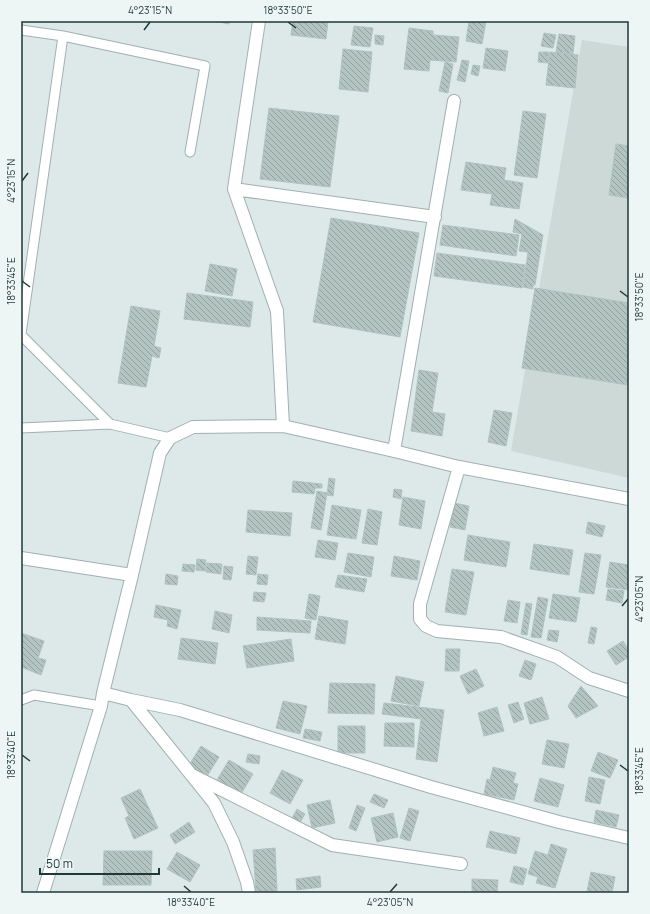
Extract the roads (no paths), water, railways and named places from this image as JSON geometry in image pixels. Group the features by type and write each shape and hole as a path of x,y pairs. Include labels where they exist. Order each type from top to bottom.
{"street":[{"path":"259,21 234,190 277,311 283,426"},
{"path":"394,450 454,102"},
{"path":"234,190 434,217"},
{"path":"43,893 101,706 160,453 170,438 193,427 283,426 394,450 459,467 629,499"},
{"path":"459,467 420,604 420,619 426,626 437,631 501,637 557,657 589,678 629,691"},
{"path":"21,558 132,575"},
{"path":"103,693 180,710 431,787 559,822 629,838"},
{"path":"131,700 214,804 233,842 247,882 248,893"},
{"path":"192,775 332,845 461,864"}],"lane":[{"path":"21,30 63,36 205,66 190,152"},
{"path":"63,36 21,334 110,424"},
{"path":"21,428 110,424 170,438"},
{"path":"21,700 34,695 101,706"}]}
